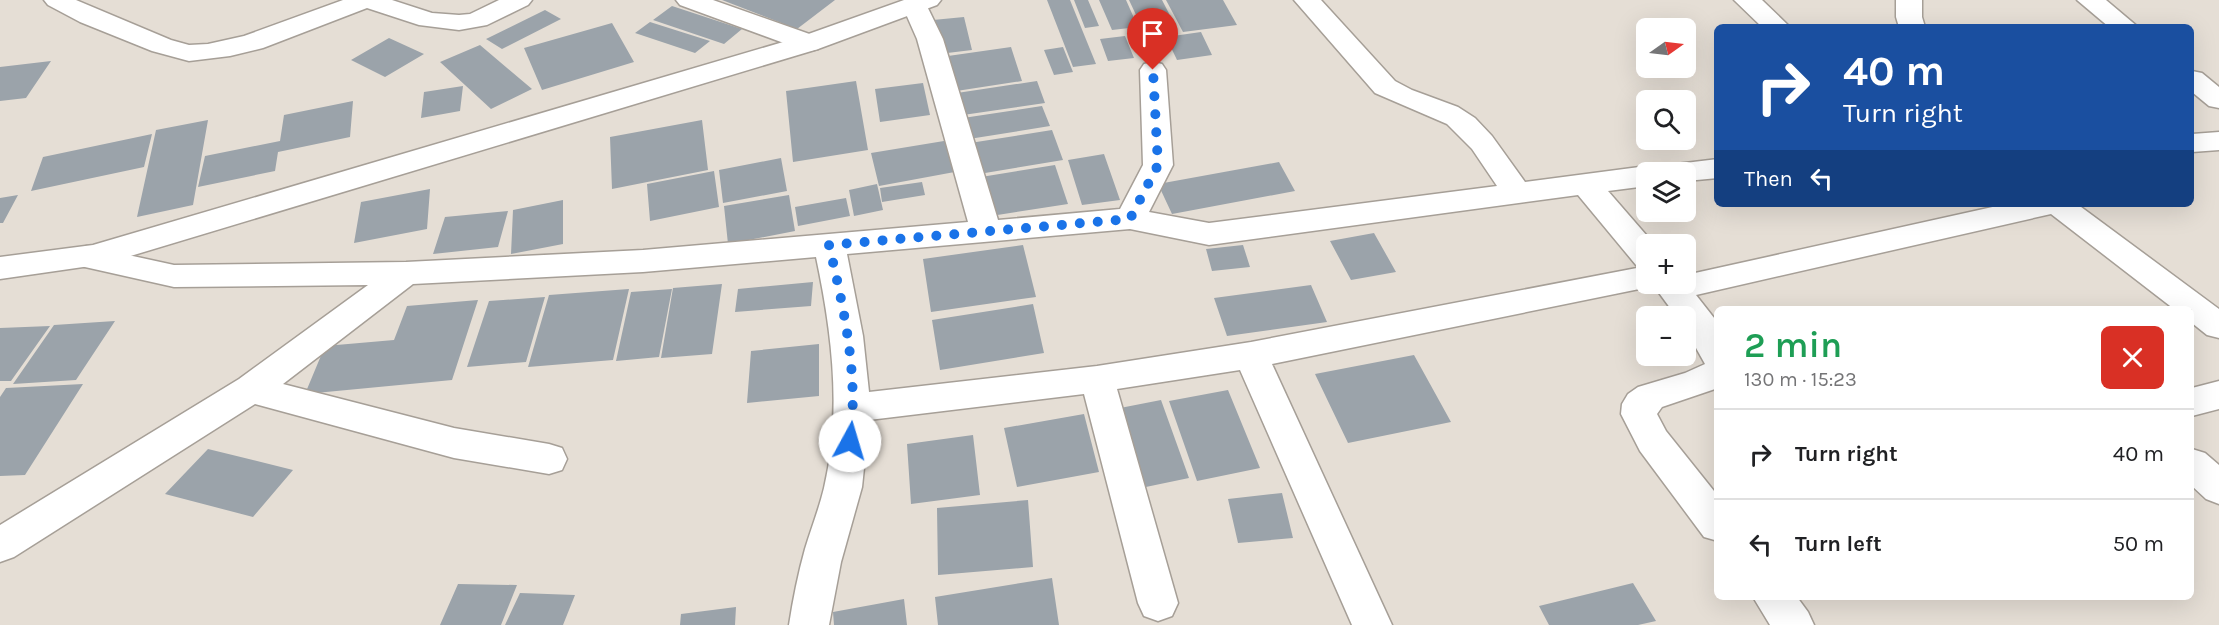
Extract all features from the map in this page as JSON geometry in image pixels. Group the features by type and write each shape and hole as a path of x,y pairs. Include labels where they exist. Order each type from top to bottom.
{"street":[{"path":"57,0 86,16 175,51 191,53 228,48 284,31 367,0 402,12 452,23 472,21 487,16 519,0"},
{"path":"689,0 809,43"},
{"path":"1307,0 1385,87 1396,94 1458,119 1472,132 1518,194"},
{"path":"1747,0 1774,24"},
{"path":"1909,0 1911,24"},
{"path":"2090,0 2121,24"},
{"path":"0,268 87,257 809,43 922,3 930,39 986,232"},
{"path":"1130,219 1158,165 1153,70"},
{"path":"2194,80 2219,100"},
{"path":"2194,143 2219,141"},
{"path":"1696,170 1714,168"},
{"path":"87,257 174,276 406,273 643,261 1130,219 1209,234 1636,177"},
{"path":"1585,184 1636,244"},
{"path":"1696,276 2037,207"},
{"path":"2061,207 2192,306"},
{"path":"809,625 821,561 843,487 853,408 842,303 829,245"},
{"path":"0,544 251,389 406,273"},
{"path":"853,408 1097,379 1251,355 1636,288"},
{"path":"1673,294 1705,331 1714,348"},
{"path":"2194,307 2219,326"},
{"path":"1251,355 1372,625"},
{"path":"1714,375 1696,383 1650,397 1640,404 1639,414 1653,441 1714,520"},
{"path":"1097,379 1158,603"},
{"path":"251,389 454,443 549,459"},
{"path":"2194,401 2219,395"},
{"path":"2194,466 2219,489"},
{"path":"1775,600 1794,625"}],"building":[{"path":"722,0 835,0 797,29"},
{"path":"1047,0 1070,0 1096,64 1073,67"},
{"path":"1074,0 1088,0 1099,26 1085,28"},
{"path":"1099,0 1126,0 1138,27 1112,30"},
{"path":"1129,0 1162,0 1177,29 1145,34"},
{"path":"1166,0 1223,0 1237,25 1183,32"},
{"path":"672,6 742,29 724,44 653,20"},
{"path":"545,10 561,19 502,49 486,39"},
{"path":"964,17 972,50 939,54 933,20"},
{"path":"650,22 710,41 695,53 635,33"},
{"path":"612,23 634,62 542,90 524,48"},
{"path":"1201,32 1212,55 1177,60 1166,37"},
{"path":"1125,36 1134,58 1108,61 1100,39"},
{"path":"1156,37 1165,56 1147,58 1138,39"},
{"path":"389,38 424,54 385,77 351,60"},
{"path":"480,45 532,89 491,109 440,62"},
{"path":"1011,47 1022,81 950,92 941,57"},
{"path":"1063,47 1073,72 1054,75 1044,50"},
{"path":"51,61 26,98 0,101 0,67"},
{"path":"856,81 868,150 793,162 786,91"},
{"path":"1037,81 1045,103 963,115 957,93"},
{"path":"923,83 930,115 880,122 875,89"},
{"path":"463,86 460,111 421,118 424,92"},
{"path":"353,101 350,137 278,152 275,171 198,187 205,156 280,141 284,115"},
{"path":"1042,106 1050,126 969,139 963,118"},
{"path":"208,120 193,205 137,217 156,130"},
{"path":"702,120 708,170 612,189 610,137"},
{"path":"1052,130 1063,160 979,174 970,143"},
{"path":"152,134 144,167 31,191 43,157"},
{"path":"950,140 960,171 879,186 871,153"},
{"path":"1104,154 1120,200 1082,205 1068,160"},
{"path":"781,158 787,191 723,203 719,170"},
{"path":"1279,162 1295,191 1172,214 1158,184"},
{"path":"1055,165 1068,204 991,216 981,177"},
{"path":"714,171 719,207 650,221 647,184"},
{"path":"922,182 925,195 882,202 880,188"},
{"path":"877,184 883,210 854,216 849,190"},
{"path":"430,189 427,229 354,243 361,202"},
{"path":"18,195 3,223 0,223 0,198"},
{"path":"789,195 795,231 728,244 724,206"},
{"path":"846,198 850,216 798,226 795,207"},
{"path":"563,200 563,244 511,254 513,210"},
{"path":"508,211 498,247 433,254 445,217"},
{"path":"1374,233 1396,272 1351,280 1330,241"},
{"path":"1023,245 1036,297 931,312 923,259"},
{"path":"1243,245 1250,267 1212,271 1206,249"},
{"path":"813,282 811,306 735,312 738,289"},
{"path":"722,284 712,354 661,358 673,288"},
{"path":"1311,285 1327,322 1227,336 1214,298"},
{"path":"629,289 613,360 528,367 549,295"},
{"path":"672,289 659,357 616,361 631,292"},
{"path":"545,297 526,362 467,367 489,301"},
{"path":"478,300 452,380 305,394 325,346 394,340 407,306"},
{"path":"1033,304 1044,353 940,370 932,320"},
{"path":"115,321 76,380 13,384 54,325"},
{"path":"50,326 11,381 0,381 0,328"},
{"path":"819,344 819,396 747,403 751,351"},
{"path":"1414,355 1451,422 1348,443 1315,374"},
{"path":"83,384 25,475 0,476 0,397 6,388"},
{"path":"1228,390 1260,468 1197,481 1169,401"},
{"path":"1161,400 1189,478 1141,488 1115,409"},
{"path":"1084,414 1099,472 1017,487 1004,428"},
{"path":"973,435 980,495 911,504 907,444"},
{"path":"208,449 293,470 253,517 165,494"},
{"path":"1282,493 1293,538 1238,543 1228,499"},
{"path":"1028,500 1033,567 938,575 937,508"},
{"path":"1052,578 1059,625 938,625 935,597"},
{"path":"1633,583 1656,621 1638,625 1549,625 1539,606"},
{"path":"458,584 517,585 501,625 440,625"},
{"path":"520,593 575,595 563,625 505,625"},
{"path":"904,599 907,625 834,625 833,612"},
{"path":"736,607 735,625 680,625 681,614"}],"route":[{"path":"850,441 853,418 850,363 842,303 829,245 1130,219 1158,165 1153,70"}]}
